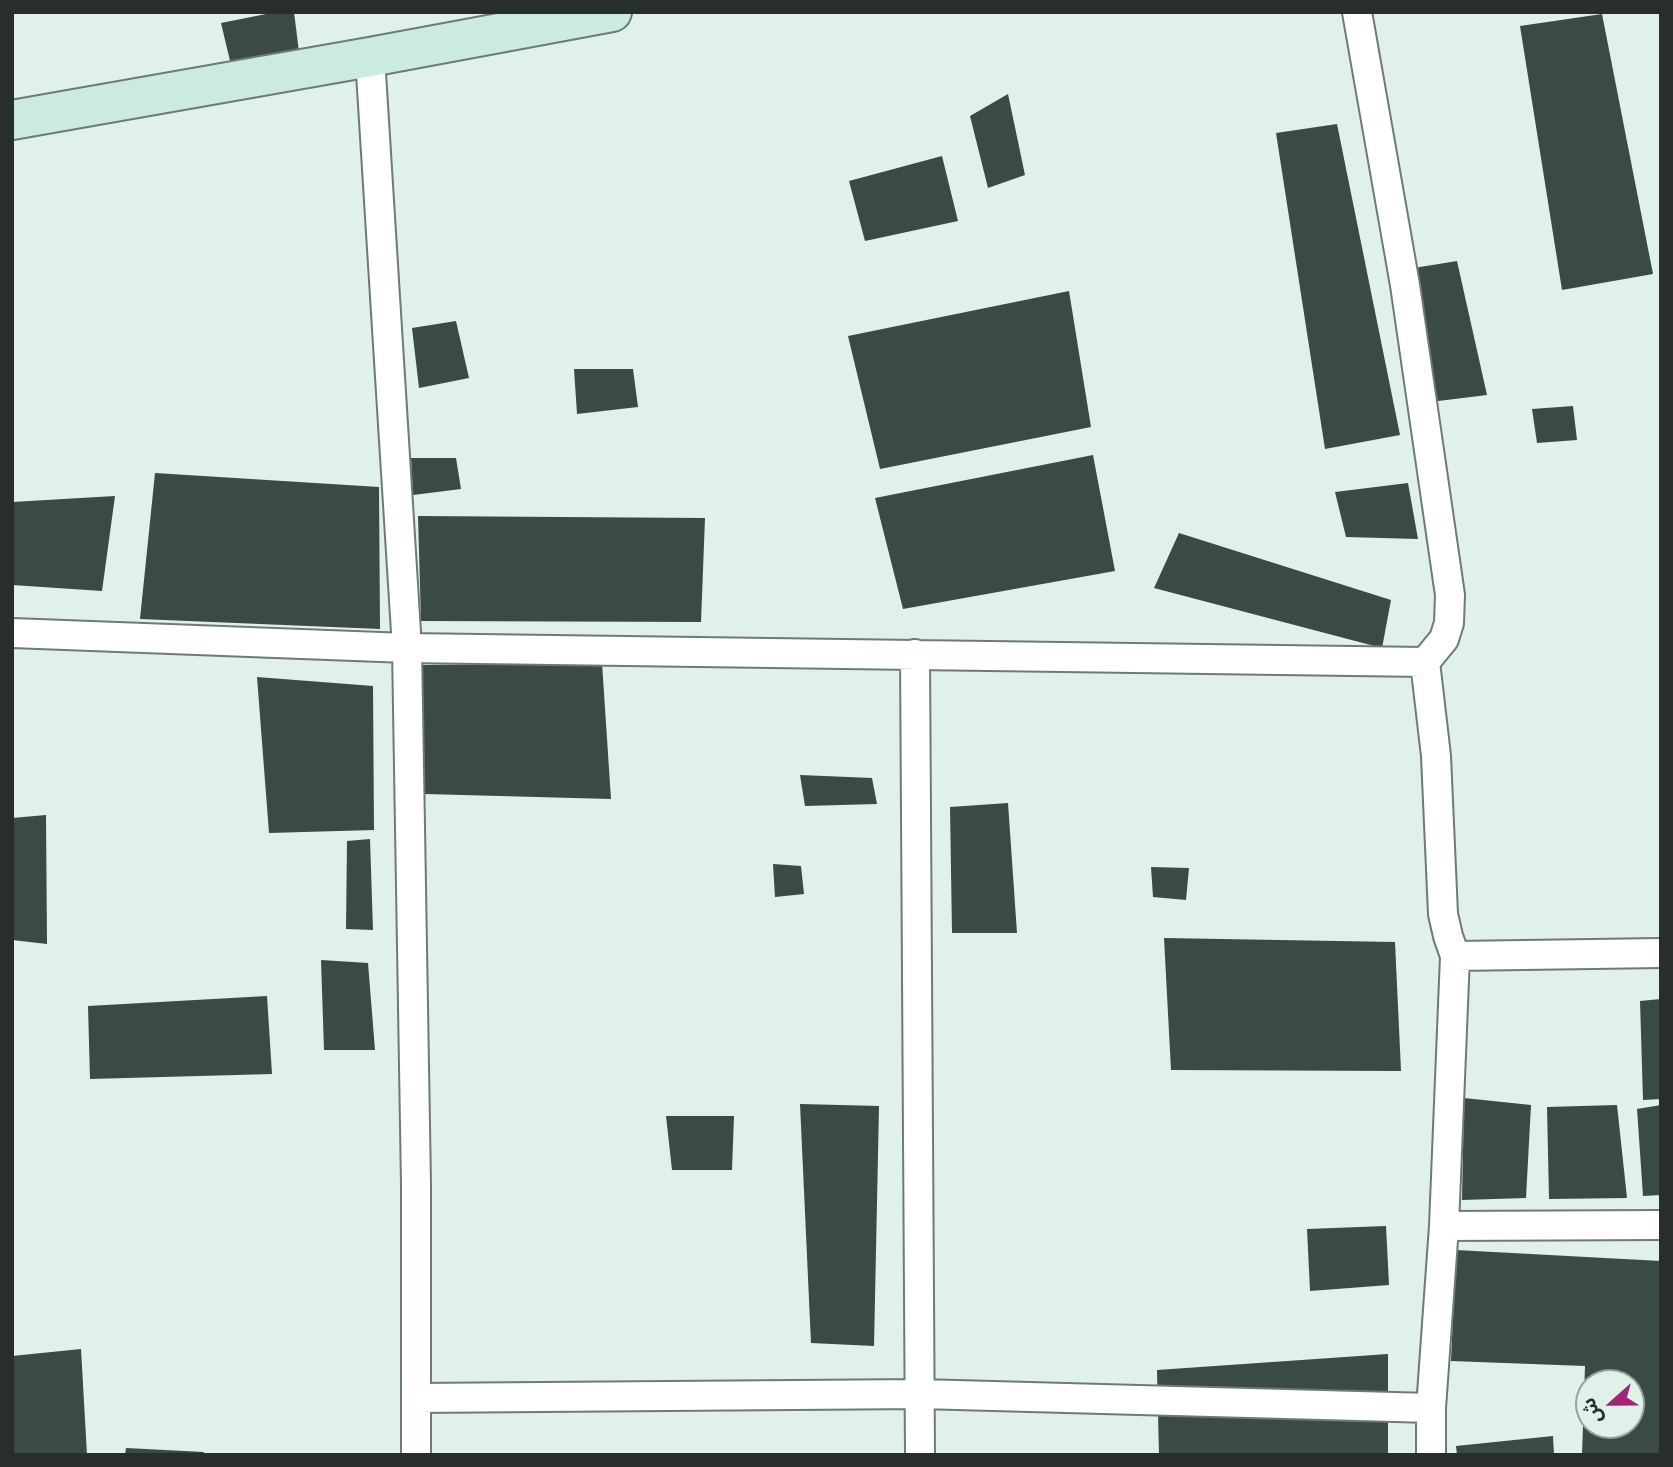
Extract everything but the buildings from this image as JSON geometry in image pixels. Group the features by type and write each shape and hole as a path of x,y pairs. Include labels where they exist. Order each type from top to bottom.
{"street":[{"path":"12,120 612,12"},
{"path":"1357,12 1405,285 1450,595 1449,623 1444,639 1425,662 1436,756 1443,914 1455,956 1444,1226 1431,1408 1431,1455"},
{"path":"370,57 407,648 416,1185 416,1455"},
{"path":"12,633 407,648 1425,662"},
{"path":"915,654 920,1455"},
{"path":"1455,956 1661,953"},
{"path":"1444,1226 1661,1225"},
{"path":"416,1398 920,1394 1431,1408"}]}
